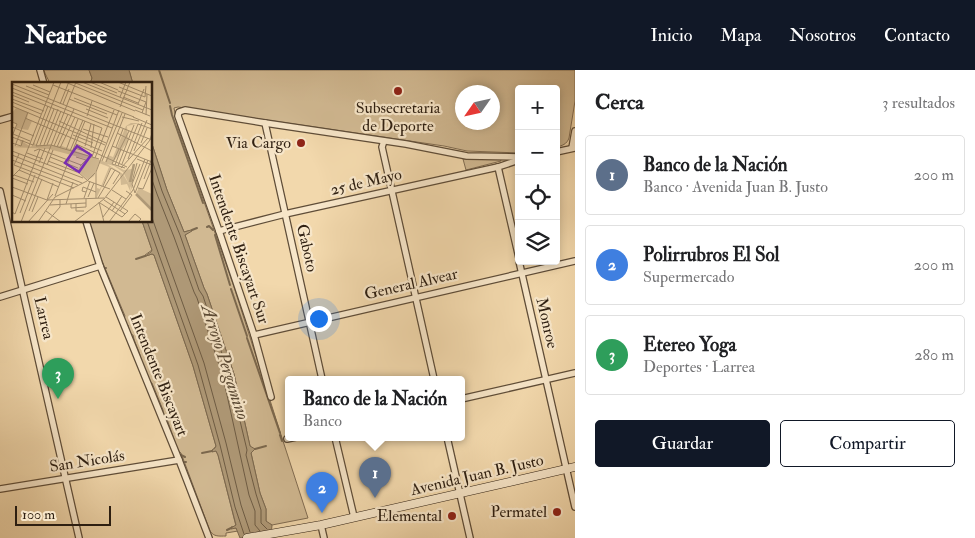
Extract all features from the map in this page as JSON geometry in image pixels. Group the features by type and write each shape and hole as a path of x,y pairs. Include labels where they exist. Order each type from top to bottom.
{"main road":[{"name":"Avenida Juan B. Justo","path":"247,538 354,518 575,467"}],"street":[{"name":"Intendente Biscayart Sur","path":"264,124 185,110 179,112 178,116 254,335 271,397"},
{"path":"264,124 384,141 467,156 515,159"},
{"name":"Gaboto","path":"264,124 321,376"},
{"path":"560,151 574,148 575,131"},
{"path":"384,141 382,148 433,376"},
{"name":"25 de Mayo","path":"219,231 285,214 498,167 515,161"},
{"name":"Monroe","path":"498,167 515,242"},
{"name":"Larrea","path":"0,191 79,538"},
{"name":"Intendente Biscayart","path":"86,222 100,266 209,538"},
{"name":"General Alvear","path":"254,335 575,261"},
{"name":"Monroe","path":"520,265 575,507"},
{"path":"0,297 100,266"},
{"path":"465,398 575,373"},
{"path":"336,441 354,518"},
{"path":"448,441 470,538"},
{"name":"San Nicolás","path":"0,489 179,460"},
{"path":"321,525 324,538"}],"shaded area":[{"path":"44,70 89,70 92,78 91,82 49,82"},
{"path":"129,70 575,70 575,101 569,138 566,143 560,146 560,85 515,85 515,153 467,151 444,146 178,107 174,108 178,128 233,284 308,518 272,525 266,522 266,509 260,493 251,453 253,451 250,446 234,374 185,235 192,230 184,232 167,190 152,144 152,82 132,82"},
{"path":"463,159 500,159 501,161 466,170"},
{"path":"89,222 142,222 152,250 145,255 154,255 193,366 216,446 212,451 216,451 218,455 236,526 231,527 236,528 238,531 221,536 215,535 210,531 181,453 178,451 166,416 163,414 152,383 140,359 133,335 130,334 125,316 100,256"}],"water":[{"path":"89,70 129,70 132,82 91,82 92,78"},
{"name":"Arroyo Pergamino","path":"152,144 167,190 184,232 192,231 185,235 234,374 250,446 255,449 251,453 260,493 266,509 266,521 272,525 271,538 240,538 236,528 231,529 236,525 218,455 216,451 212,452 216,446 193,366 154,255 145,256 152,250 142,222 152,222"}],"waterway":[{"path":"159,70 170,103"},
{"path":"170,106 203,203"},
{"path":"207,227 209,226 213,230"},
{"path":"192,230 197,228"},
{"path":"215,235 230,285"},
{"path":"136,259 145,256"},
{"path":"231,289 247,336"},
{"path":"247,338 280,433"},
{"path":"280,435 282,441"},
{"path":"255,449 266,446"},
{"path":"202,453 212,451"},
{"path":"181,455 185,457"},
{"path":"227,530 231,528"}],"place":[{"name":"Subsecretaria de Deporte","path":"398,91"},
{"name":"Via Cargo","path":"301,143"},
{"name":"Etereo Yoga","path":"58,399"},
{"name":"Banco de la Nación","path":"375,498"},
{"name":"Permatel","path":"557,512"},
{"name":"Polirrubros El Sol","path":"322,513"},
{"name":"Elemental","path":"452,516"}]}
